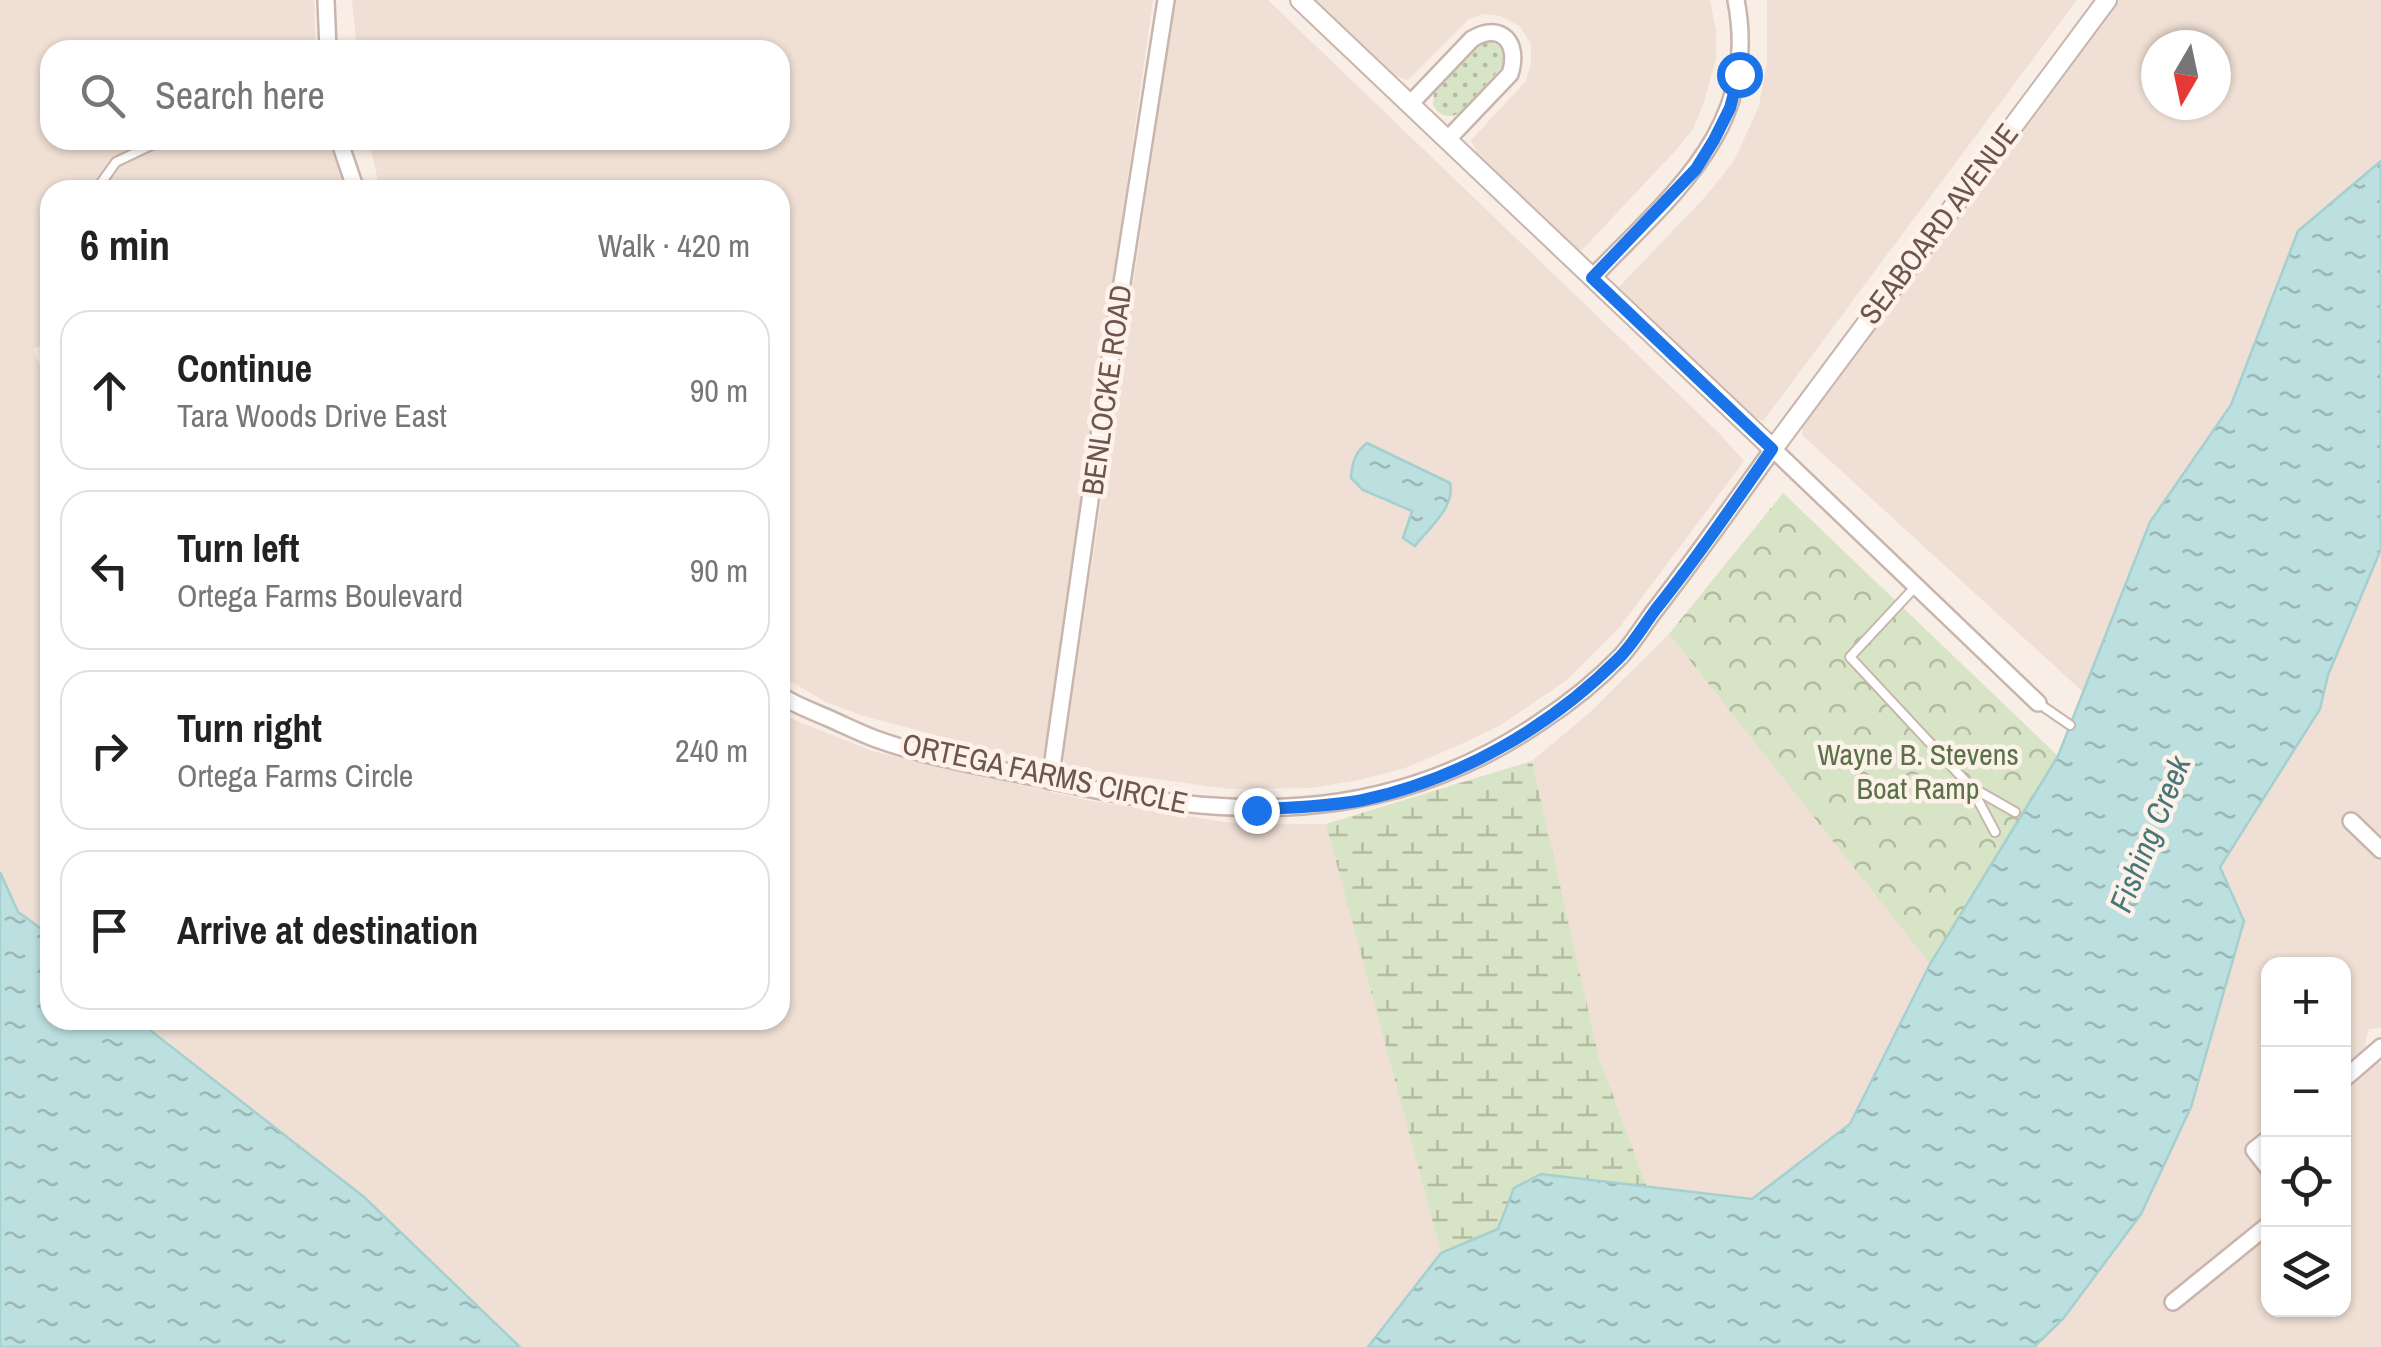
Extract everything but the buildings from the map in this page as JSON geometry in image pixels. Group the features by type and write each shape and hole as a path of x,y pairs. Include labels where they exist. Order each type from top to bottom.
{"street":[{"path":"326,0 328,40"},
{"name":"BENLOCKE ROAD","path":"1050,781 1166,0"},
{"path":"1300,0 2038,702"},
{"path":"1592,278 1696,169 1714,140 1730,108 1739,74 1742,44 1736,0"},
{"name":"SEABOARD AVENUE","path":"1772,449 2107,0"},
{"path":"1410,104 1472,38 1483,32 1507,40 1514,59 1510,74 1447,140"},
{"path":"343,150 353,180"},
{"name":"ORTEGA FARMS CIRCLE","path":"790,700 876,740 1084,788 1200,806 1256,810 1366,799 1455,771 1514,741 1565,706 1622,655 1772,449"},
{"path":"2351,821 2381,850"},
{"path":"2351,1073 2381,1048"},
{"path":"2173,1302 2264,1227"}],"lane":[{"path":"103,180 116,162 141,150"},
{"path":"1916,586 1850,657 1971,786 2015,812"},
{"path":"2038,702 2070,725"},
{"path":"1971,786 1994,832"}],"shaded area":[{"path":"0,0 314,0 316,40 40,40 40,150 334,150 342,180 40,180 40,346 33,349 40,365 40,928 18,912 0,872"},
{"path":"352,0 1153,0 1047,747 1042,758 1037,762 860,715 824,701 790,681 790,180 378,180 371,150 790,150 790,40 356,40"},
{"path":"1175,0 1268,0 1744,461 1619,628 1567,680 1499,726 1405,768 1310,788 1230,789 1067,767 1063,759"},
{"path":"1313,0 1710,0 1716,59 1693,129 1581,251 1569,245 1478,156 1471,140 1526,81 1531,45 1520,26 1500,16 1484,14 1469,19 1408,80 1389,74"},
{"path":"1767,0 2077,0 1763,421 1750,415 1619,287 1734,161 1759,106 1767,62"},
{"path":"2119,0 2381,0 2381,161 2298,231 2231,405 2150,522 2083,692 1802,435 1803,422"},
{"path":"2381,549 2381,1028 2369,1029 2365,1044 2381,1065 2381,1347 2034,1347 2064,1319 2141,1214 2244,921 2219,867 2320,709 2328,675"},
{"path":"1669,634 1930,964 1850,1124 1753,1199 1647,1187 1599,1058 1532,761 1588,714"},
{"path":"790,718 872,751 1086,800 1238,824 1326,824 1441,1253 1368,1347 520,1347 364,1197 150,1030 790,1030"}],"green space":[{"path":"1486,41 1502,48 1506,59 1503,66 1458,114 1441,114 1433,105 1434,91"},
{"name":"Wayne B. Stevens Boat Ramp","path":"1783,493 2058,756 1930,964 1669,634"},
{"path":"1532,761 1599,1058 1647,1187 1541,1174 1514,1188 1498,1229 1441,1253 1326,824"}],"water":[{"name":"Fishing Creek","path":"2381,161 2381,549 2328,675 2320,709 2220,867 2244,921 2191,1107 2141,1214 2063,1319 2034,1347 1368,1347 1441,1253 1498,1229 1514,1188 1541,1174 1752,1199 1850,1124 1930,964 2058,756 2150,522 2231,405 2298,231"},
{"path":"1367,443 1450,483 1445,508 1415,546 1403,538 1412,511 1363,490 1351,478 1355,458"},
{"path":"0,872 18,912 40,928 40,1030 150,1030 364,1197 520,1347 0,1347"}],"route":[{"path":"1256,810 1340,804 1416,785 1477,761 1565,706 1622,655 1772,449 1592,278 1696,169 1730,108 1739,74"}]}
